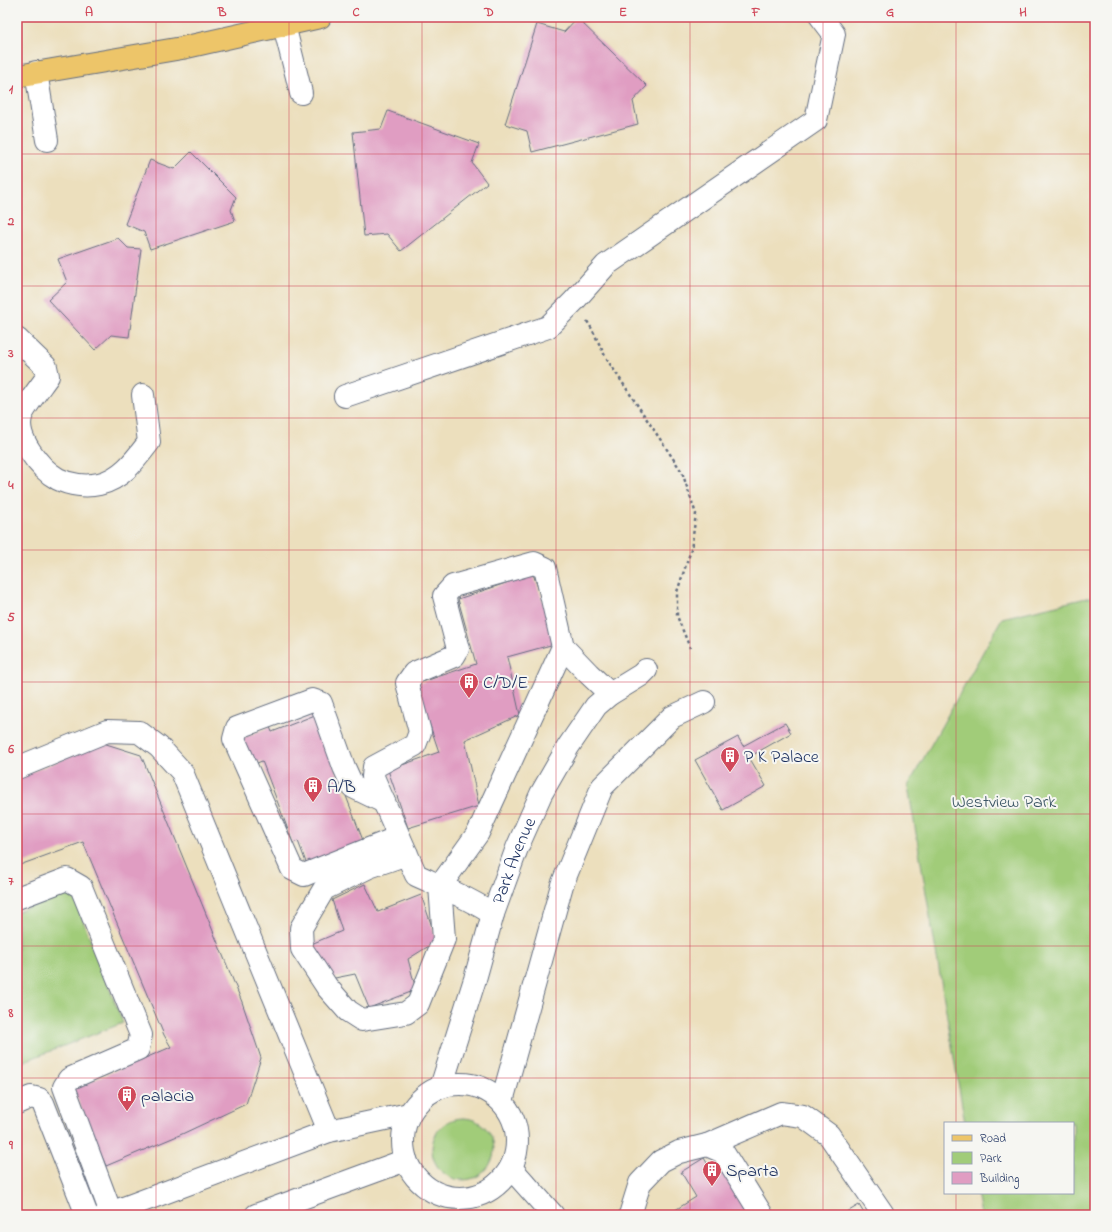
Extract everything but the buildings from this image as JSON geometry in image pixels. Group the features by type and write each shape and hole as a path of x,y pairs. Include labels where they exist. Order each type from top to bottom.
{"main road":[{"path":"27,74 182,48 320,17"}],"street":[{"path":"346,396 548,327 574,301 606,265 816,120 834,34 821,17"},
{"path":"284,25 301,93"},
{"path":"27,74 47,140"},
{"path":"17,339 46,367 48,376 22,414 20,426 25,442 38,463 58,479 79,486 100,484 123,473 150,442 143,395"},
{"path":"493,914 473,901 416,875 374,777 374,767 415,745 420,732 407,683 414,673 454,656 458,649 444,596 453,586 534,563 545,568 563,647 610,694"},
{"path":"403,846 369,867 324,889 301,928 302,949 327,987 348,1011 362,1020 406,1013 418,1004 444,939 440,886 478,833 563,647"},
{"name":"Park Avenue","path":"441,1087 475,979 493,914 517,848 541,794 568,747 596,706 610,694 642,675 646,670"},
{"path":"384,802 354,787 344,767 320,703 312,700 237,728 234,739 292,869 304,875 403,846"},
{"path":"502,1101 562,885 602,787 672,717 704,702"},
{"path":"17,768 107,731 139,732 159,747 182,772 329,1131"},
{"path":"17,898 67,879 81,887 140,1035 138,1049 69,1079 64,1087 108,1214 329,1131 410,1114"},
{"path":"455,1084 468,1084 481,1087 502,1101 510,1111 518,1133 516,1157 504,1178 495,1187 484,1194 472,1198 459,1199 445,1197 432,1192 421,1183 412,1172 406,1160 403,1145 404,1129 410,1114 428,1093 441,1087 455,1084"},
{"path":"17,1103 32,1097 39,1099 43,1103 87,1215"},
{"path":"630,1215 640,1183 661,1161 679,1152 707,1145 781,1113 803,1116 829,1135 883,1214"},
{"path":"707,1145 723,1152 762,1215"},
{"path":"256,1215 278,1212 406,1160"},
{"path":"511,1168 552,1215"},
{"path":"459,1199 474,1215"}],"path":[{"path":"574,301 592,329 606,358 682,472 696,514 691,550 677,592 677,616 690,648"}],"green space":[{"name":"Westview Park","path":"1095,596 1095,1215 981,1215 977,1194 1074,1194 1074,1122 965,1122 908,786 1002,618"},
{"path":"71,890 123,1023 17,1064 17,912"},
{"path":"457,1118 469,1118 485,1127 492,1137 494,1149 492,1161 485,1171 469,1180 457,1180 446,1175 437,1166 432,1155 432,1143 437,1132 446,1123"}],"place":[{"name":"C/D/E","path":"469,699"},
{"name":"P K Palace","path":"730,773"},
{"name":"A/B","path":"313,803"},
{"name":"palacia","path":"127,1112"},
{"name":"Sparta","path":"712,1187"}]}
